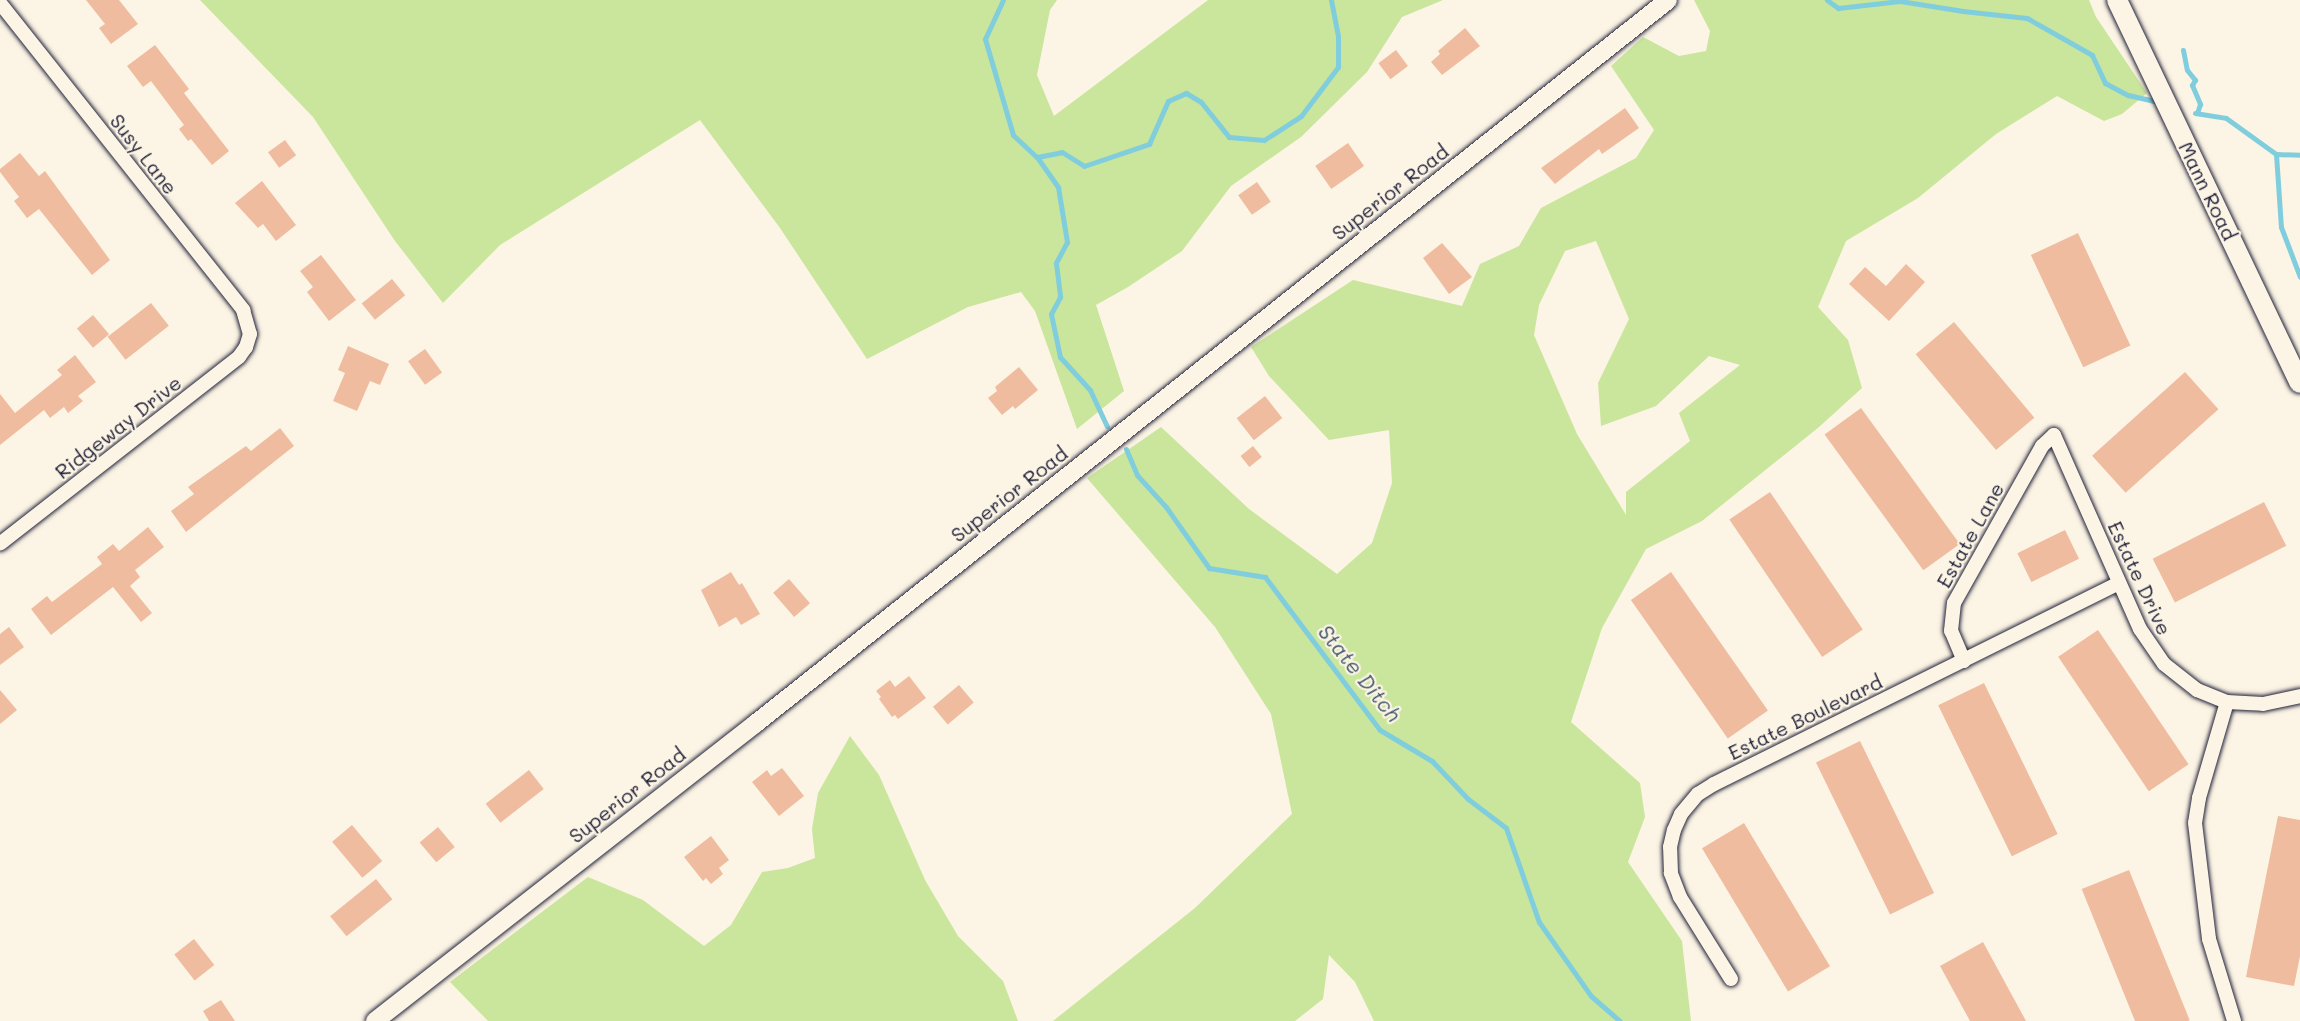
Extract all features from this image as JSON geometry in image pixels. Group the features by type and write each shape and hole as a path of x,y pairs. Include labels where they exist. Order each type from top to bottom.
{"main road":[{"name":"Mann Road","path":"2117,0 2300,383"}],"street":[{"name":"Superior Road","path":"375,1021 746,731 1668,0"},
{"name":"Susy Lane","path":"0,3 243,310 250,334"},
{"name":"Ridgeway Drive","path":"0,544 239,357 248,344 250,334"},
{"name":"Estate Drive","path":"2054,435 2144,638 2164,664 2197,690 2227,702 2263,704 2300,696"},
{"name":"Estate Lane","path":"1964,661 1951,631 1954,603 2042,446 2054,435"},
{"name":"Estate Boulevard","path":"1731,979 1673,882 1670,847 1681,814 1698,794 2119,583"},
{"path":"2227,702 2199,798 2195,823 2209,939 2234,1021"}],"green space":[{"path":"200,0 1057,0 1050,10 1037,75 1054,116 1208,0 1443,0 1402,17 1367,72 1301,137 1231,186 1182,251 1096,305 1124,391 1077,429 1035,311 1021,292 968,307 867,359 780,228 700,120 500,245 443,303 395,241 313,117"},
{"path":"1694,0 2089,0 2096,17 2147,93 2122,114 2104,121 2057,96 1996,134 1918,198 1846,241 1818,307 1848,340 1862,388 1819,427 1702,521 1646,549 1602,628 1571,722 1640,783 1645,817 1628,862 1682,941 1691,1021 1374,1021 1355,982 1329,955 1323,999 1295,1021 1053,1021 1195,908 1292,814 1271,714 1215,627 1087,478 1161,427 1249,509 1337,574 1372,543 1392,483 1389,430 1329,440 1269,376 1251,347 1353,280 1462,306 1480,264 1519,246 1541,208 1636,158 1654,130 1611,66 1643,37 1679,56 1706,51 1710,31","holes":["1596,241 1629,319 1598,383 1601,426 1656,406 1709,356 1740,365 1679,413 1690,441 1626,492 1626,515 1577,434 1534,335 1539,305 1565,251"]},
{"path":"850,736 879,775 925,880 958,936 1003,981 1018,1021 488,1021 450,982 588,877 643,900 704,946 731,925 762,872 788,868 815,858 812,829 818,793"}],"building":[{"path":"86,0 119,0 138,24 111,44 99,28 105,24"},
{"path":"1465,28 1480,46 1442,75 1431,62 1440,54 1438,51"},
{"path":"155,45 189,89 184,93 229,151 212,165 191,139 188,141 179,129 184,125 151,81 143,87 127,66"},
{"path":"1396,50 1408,66 1390,79 1378,63"},
{"path":"1625,108 1639,128 1602,154 1599,149 1555,184 1541,168"},
{"path":"285,140 296,155 279,168 268,152"},
{"path":"1348,143 1364,166 1331,189 1315,166"},
{"path":"20,153 39,176 45,171 110,260 92,275 39,209 27,218 14,201 19,197 0,169"},
{"path":"262,181 296,225 276,241 263,224 258,228 235,203"},
{"path":"1257,182 1271,202 1252,215 1238,195"},
{"path":"2078,233 2130,345 2083,367 2031,255"},
{"path":"1442,243 1472,277 1449,294 1423,258"},
{"path":"321,255 356,300 329,321 307,292 313,287 300,271"},
{"path":"1906,264 1925,282 1889,321 1849,284 1865,267 1886,286"},
{"path":"392,279 405,295 375,320 362,304"},
{"path":"151,303 169,326 126,360 108,337"},
{"path":"93,315 109,334 93,348 77,328"},
{"path":"1954,322 2034,418 1996,450 1916,354"},
{"path":"348,346 389,364 380,385 370,381 357,411 333,401 345,373 338,370"},
{"path":"425,349 442,372 425,385 408,361"},
{"path":"75,355 96,382 78,396 83,401 68,413 64,407 50,418 44,410 0,445 0,394 15,413 62,375 57,370"},
{"path":"1019,367 1038,390 1015,409 1013,406 1002,415 988,398 997,391 995,387"},
{"path":"2185,372 2218,409 2126,493 2092,456"},
{"path":"1265,396 1282,418 1254,440 1237,418"},
{"path":"1861,408 1960,544 1923,570 1825,434"},
{"path":"280,428 294,446 186,532 171,511 194,494 188,487 246,446 251,451"},
{"path":"1253,446 1262,457 1249,467 1241,456"},
{"path":"1770,492 1863,630 1822,657 1729,519"},
{"path":"2264,502 2286,546 2175,602 2153,559"},
{"path":"148,527 164,547 135,570 140,577 130,586 152,613 141,622 113,587 51,635 31,609 47,596 52,602 102,564 97,557 113,544 119,551"},
{"path":"2065,530 2079,559 2031,582 2017,553"},
{"path":"731,572 739,585 742,583 760,614 741,625 736,617 719,627 701,590"},
{"path":"1671,572 1768,710 1728,739 1631,600"},
{"path":"789,579 810,603 794,617 773,593"},
{"path":"9,627 24,647 0,665 0,634"},
{"path":"2098,630 2189,764 2149,791 2058,657"},
{"path":"909,676 926,698 898,719 895,715 892,717 876,691 890,680 895,687"},
{"path":"1984,683 2058,834 2012,856 1938,705"},
{"path":"959,685 974,703 948,724 933,707"},
{"path":"0,690 17,710 0,724"},
{"path":"1860,741 1934,893 1890,914 1816,762"},
{"path":"782,768 804,796 779,816 752,782 767,770 771,776"},
{"path":"529,770 544,789 500,823 486,804"},
{"path":"2278,816 2300,820 2300,956 2294,986 2246,977"},
{"path":"1744,823 1830,966 1788,991 1702,848"},
{"path":"352,825 382,861 362,878 332,842"},
{"path":"438,827 455,847 436,862 420,842"},
{"path":"711,836 729,860 719,868 723,874 711,884 706,878 703,881 684,857"},
{"path":"2129,870 2190,1020 2135,1021 2082,889"},
{"path":"376,879 392,899 347,936 330,916"},
{"path":"194,939 214,965 195,980 174,954"},
{"path":"1983,942 2026,1021 1970,1021 1940,966"},
{"path":"221,1000 235,1021 209,1021 203,1011"}],"waterway":[{"name":"State Ditch","path":"1003,0 985,39 1013,135 1037,157 1058,187 1067,242 1056,263 1060,297 1051,314 1060,357 1090,390 1107,426"},
{"path":"1037,157 1062,152 1084,166 1149,144 1168,101 1186,93 1201,102 1229,137 1264,140 1301,116 1338,67 1338,36 1331,0"},
{"path":"1827,0 1838,8 1900,1 2027,18 2092,55 2105,83 2128,95 2155,101"},
{"path":"2183,50 2187,70 2195,80 2192,85 2200,104 2197,113"},
{"path":"2195,113 2226,118 2276,154 2300,155"},
{"path":"2276,154 2281,227 2300,277"},
{"name":"State Ditch","path":"1126,449 1137,475 1166,507 1209,568 1265,577 1380,730 1432,761 1468,799 1506,828 1539,922 1591,996 1620,1021"}]}
